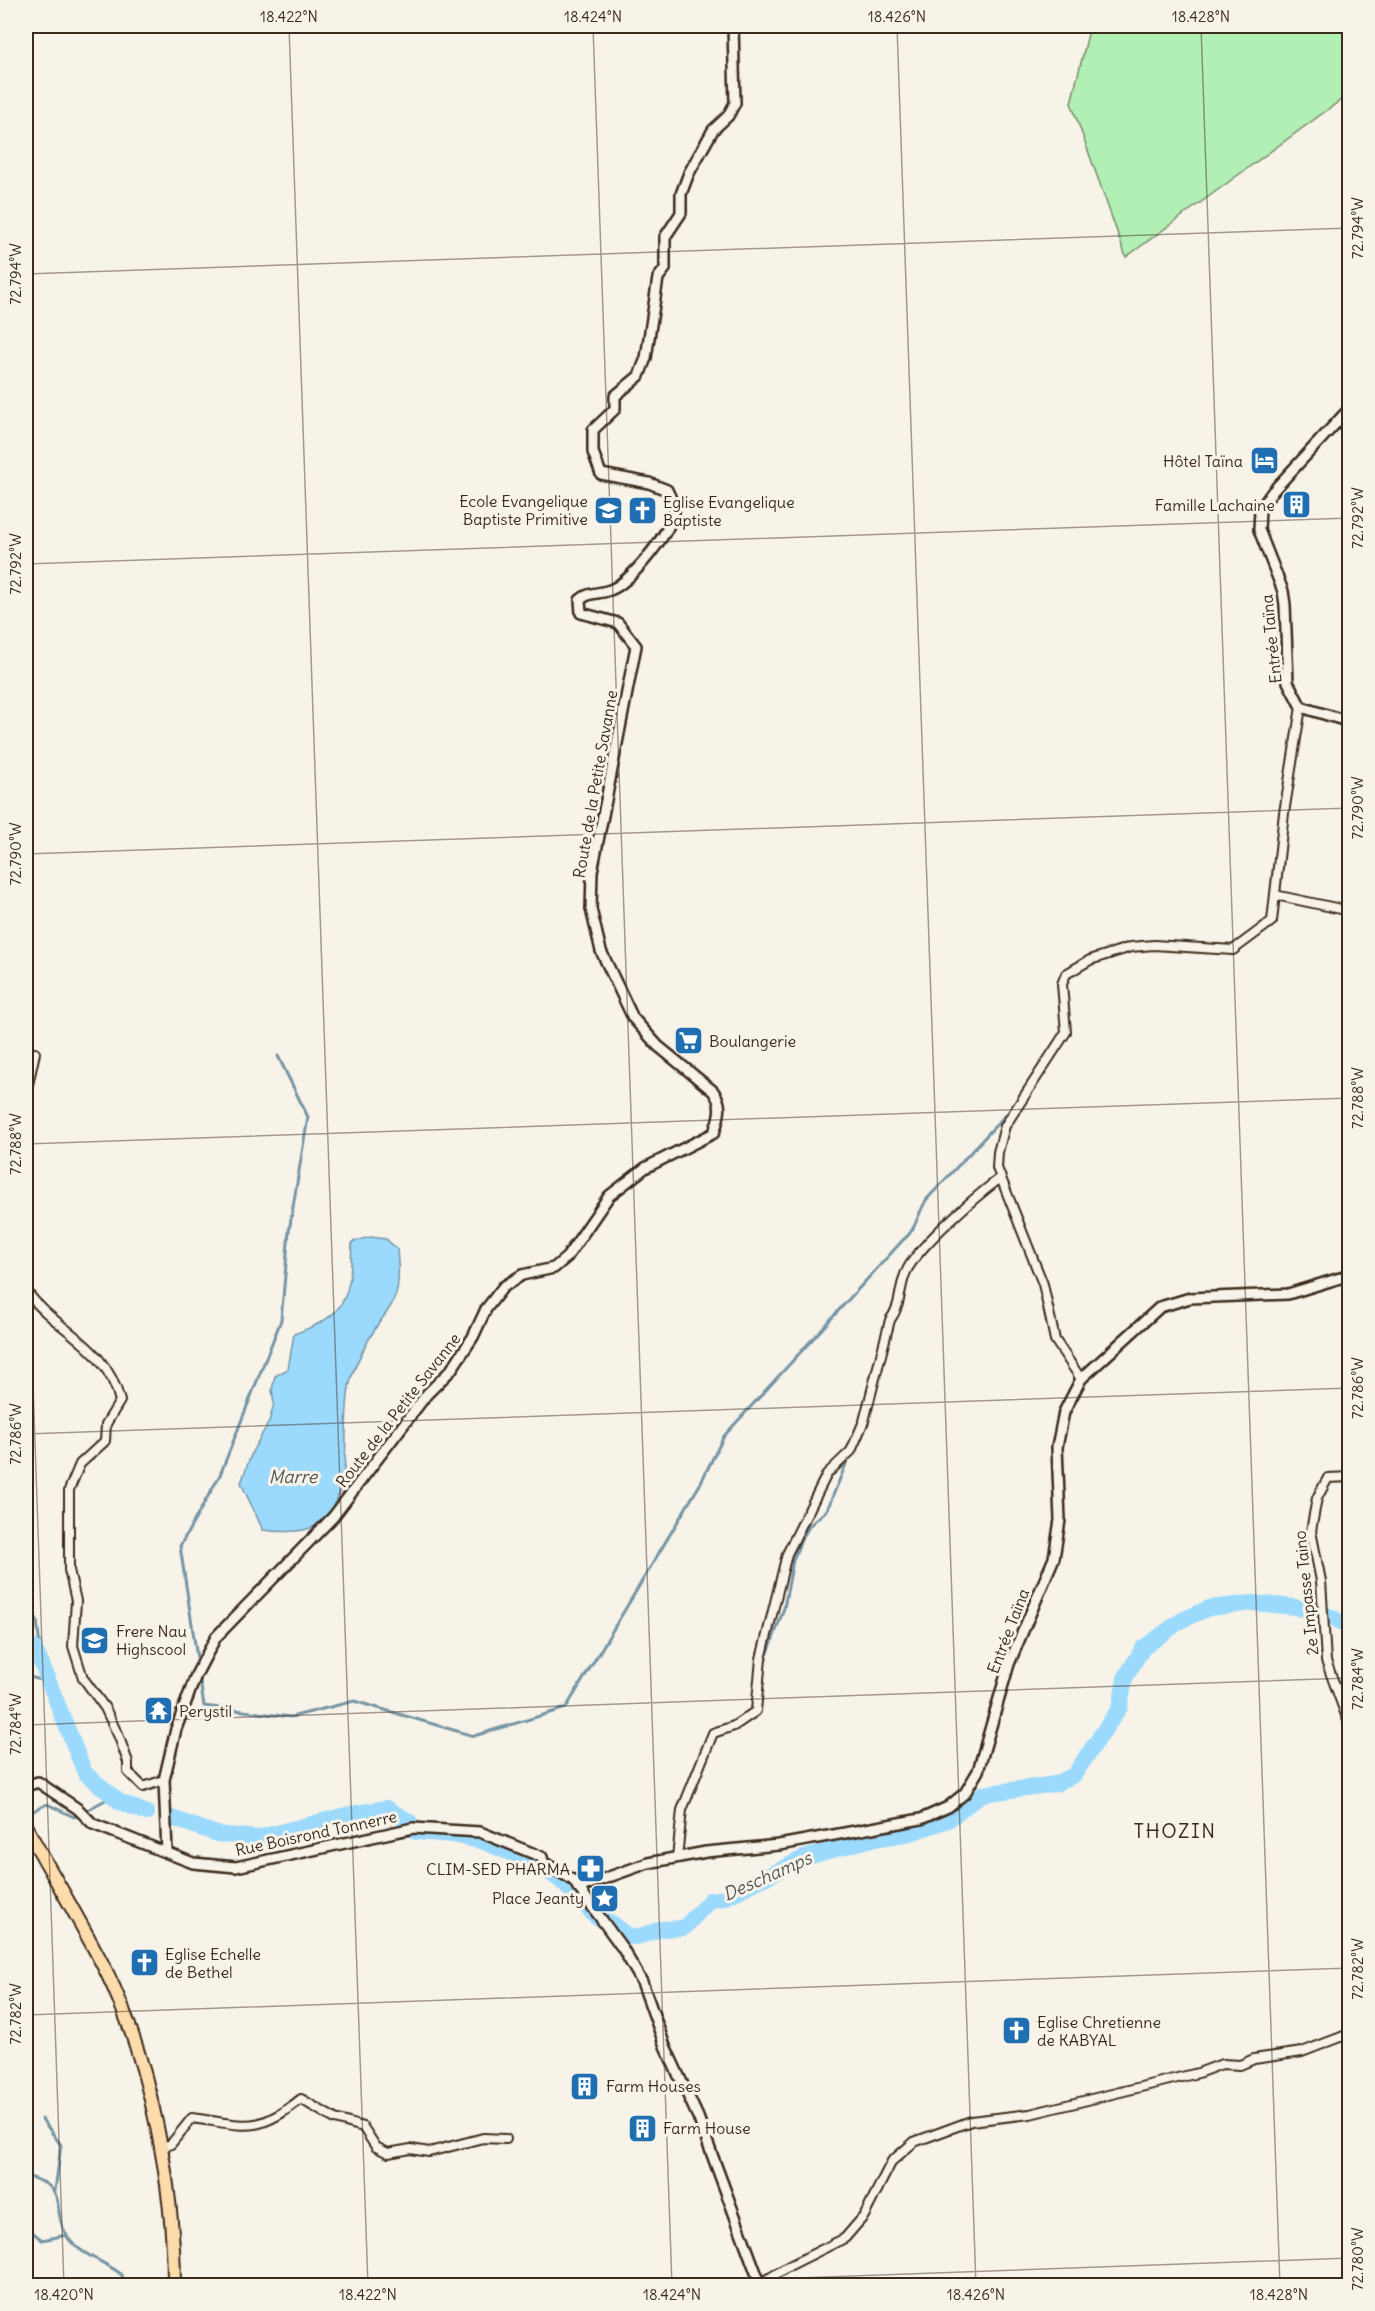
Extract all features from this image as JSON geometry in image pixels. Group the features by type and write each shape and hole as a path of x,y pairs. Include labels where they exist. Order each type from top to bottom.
{"main road":[{"path":"26,1827 106,1972 139,2057 161,2148 171,2212 174,2286"}],"street":[{"name":"Route de la Petite Savanne","path":"167,1852 164,1780 176,1729 196,1675 216,1637 333,1517 427,1394 451,1370 473,1337 486,1309 503,1287 522,1275 554,1268 567,1257 609,1196 651,1164 714,1132 720,1115 719,1099 713,1091 658,1046 633,1018 601,951 591,909 592,872 636,646 618,623 581,613 580,600 589,592 610,590 627,578 669,528 675,509 667,490 649,483 601,474 593,452 592,430 615,409 615,396 639,376 646,358 658,278 665,269 665,237 681,213 681,194 689,173 713,130 728,116 735,103 733,26"},
{"name":"Entrée Taïna","path":"1301,707 1288,682 1285,605 1259,530 1260,509 1273,491 1350,408"},
{"path":"1081,1379 1054,1340 1042,1284 999,1179 998,1152 1005,1126 1066,1032 1062,984 1066,974 1090,960 1131,947 1154,945 1233,950 1272,921 1284,813 1301,707 1350,722"},
{"path":"1275,895 1350,911"},
{"path":"26,1118 26,1094 35,1053"},
{"path":"677,1858 682,1810 713,1733 734,1726 756,1711 760,1659 787,1554 827,1474 851,1451 864,1421 890,1320 899,1309 905,1275 909,1266 952,1220 999,1179"},
{"name":"Entrée Taïna","path":"578,1888 633,1868 677,1858 706,1852 780,1845 921,1819 948,1807 965,1793 978,1771 1009,1664 1054,1558 1060,1520 1057,1448 1064,1412 1081,1379 1160,1307 1190,1298 1288,1294 1350,1275"},
{"path":"26,1291 49,1314 90,1347 115,1380 120,1401 106,1424 105,1441 80,1464 69,1490 69,1570 76,1601 73,1646 82,1678 105,1708 119,1737 128,1762 128,1772 143,1787 164,1780"},
{"name":"2e Impasse Taino","path":"1350,1477 1328,1478 1317,1498 1311,1531 1321,1581 1326,1661 1350,1726"},
{"name":"Rue Boisrond Tonnerre","path":"26,1786 38,1782 78,1809 88,1820 193,1863 236,1867 413,1828 480,1832 542,1857 543,1862 565,1873 578,1888 622,1949 642,1982 665,2046 698,2117 761,2285"},
{"path":"761,2285 789,2266 845,2238 864,2216 892,2162 914,2142 970,2121 1030,2114 1198,2073 1222,2064 1239,2065 1254,2059 1302,2052 1350,2033"},
{"path":"161,2148 171,2144 192,2118 252,2126 265,2124 301,2098 335,2119 363,2127 376,2146 388,2153 411,2150 429,2152 483,2138 506,2139"}],"green space":[{"path":"1090,26 1349,26 1349,94 1126,257 1071,103"}],"water":[{"name":"Marre","path":"370,1237 386,1239 397,1249 398,1283 392,1304 364,1348 350,1383 345,1466 337,1498 330,1513 317,1525 281,1532 263,1530 241,1483 252,1452 269,1422 274,1404 272,1390 275,1376 288,1369 294,1334 326,1319 343,1301 350,1276 352,1242"}],"waterway":[{"path":"198,1664 180,1546 220,1475 281,1320 289,1231 308,1117 278,1056"},
{"path":"199,1674 204,1706 291,1717 354,1701 474,1736 566,1708 699,1486 724,1436 907,1236 927,1199 1013,1107"},
{"path":"768,1653 784,1608 793,1560 801,1540 810,1525 827,1510 846,1464"},
{"path":"26,1598 37,1621 42,1665"},
{"name":"Deschamps","path":"169,1817 217,1834 257,1838 346,1815 386,1808 410,1822 416,1832 453,1835 484,1842 539,1865 561,1881 596,1917 613,1924 629,1936 637,1937 661,1929 684,1928 710,1900 724,1898 804,1858 868,1840 911,1833 948,1820 982,1794 1055,1784 1074,1775 1120,1707 1125,1678 1143,1648 1182,1620 1209,1608 1253,1603 1295,1607 1332,1617 1350,1628"},
{"name":"Deschamps","path":"26,1645 34,1648 42,1665 85,1773 120,1802 147,1813"},
{"path":"26,1676 48,1682"},
{"path":"29,1820 33,1811 47,1804 74,1817 113,1796"},
{"path":"200,1869 235,1872 388,1838 428,1833"},
{"path":"42,2119 61,2145 55,2191"},
{"path":"26,2176 49,2186 57,2198 62,2224 71,2242 85,2253 116,2270 122,2275 124,2286"},
{"path":"26,2227 42,2240 67,2235"}],"place":[{"name":"Hôtel Taïna","path":"1264,461"},
{"name":"Famille Lachaine","path":"1296,505"},
{"name":"Ecole Evangelique Baptiste Primitive","path":"609,510"},
{"name":"Eglise Evangelique Baptiste","path":"642,511"},
{"name":"Boulangerie","path":"688,1041"},
{"name":"Frere Nau Highscool","path":"95,1640"},
{"name":"Perystil","path":"158,1711"},
{"name":"CLIM-SED PHARMA","path":"591,1869"},
{"name":"Place Jeanty","path":"605,1898"},
{"name":"Eglise Echelle de Bethel","path":"144,1963"},
{"name":"Eglise Chretienne de KABYAL","path":"1016,2031"},
{"name":"Farm Houses","path":"585,2086"},
{"name":"Farm House","path":"642,2128"}],"district":[{"name":"THOZIN","path":"1175,1830"}]}
